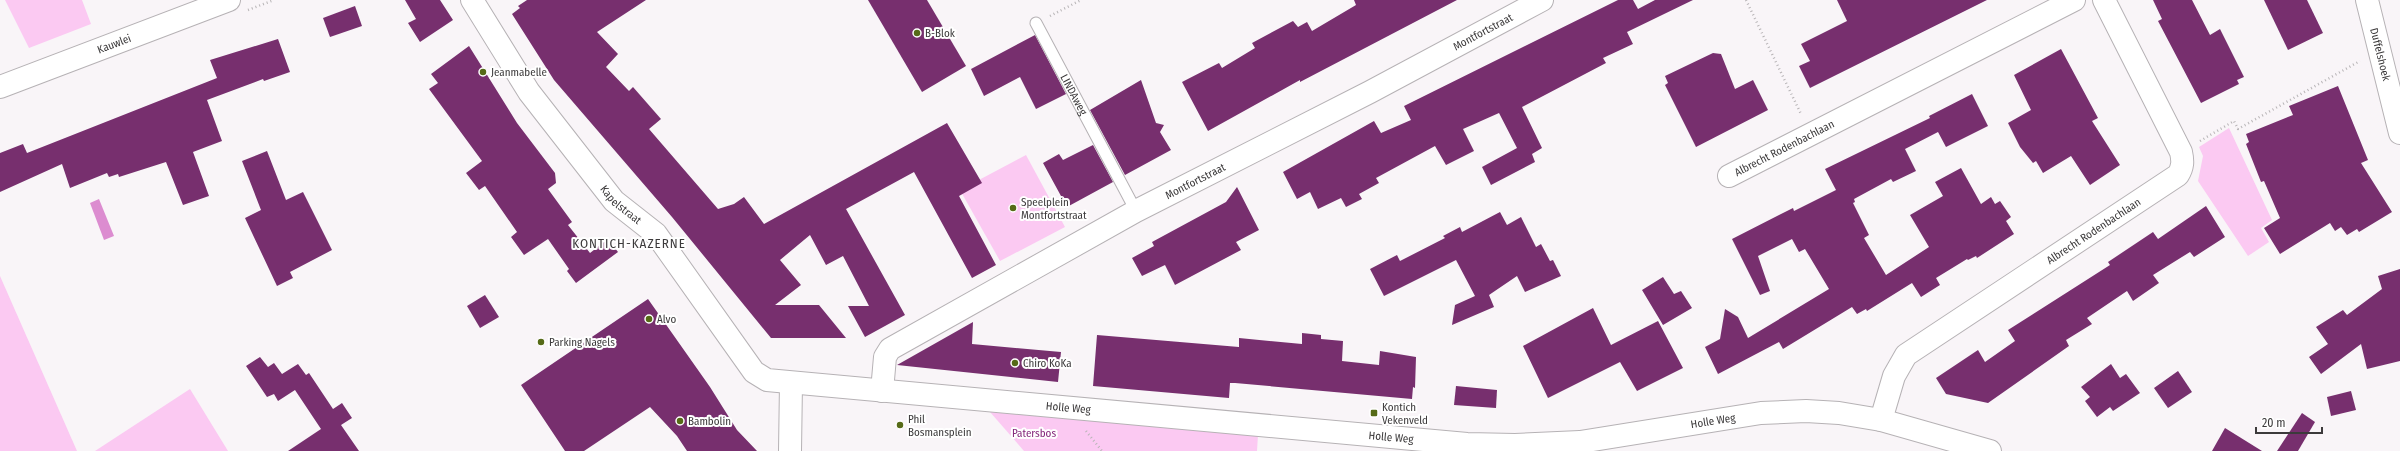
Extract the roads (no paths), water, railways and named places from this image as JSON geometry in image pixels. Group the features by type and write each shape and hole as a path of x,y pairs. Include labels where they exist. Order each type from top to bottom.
{"street":[{"name":"Kauwlei","path":"0,87 229,0"},
{"name":"Kapelstraat","path":"472,0 529,92 614,201 656,234 754,372 767,380 882,391"},
{"name":"Montfortstraat","path":"882,391 885,357 890,349 1136,211 1370,92 1542,0"},
{"name":"Albrecht Rodenbachlaan","path":"1729,176 2074,0"},
{"name":"Albrecht Rodenbachlaan","path":"1881,420 1894,376 1906,355 2178,175 2183,164 2181,152 2104,0"},
{"name":"Duffelshoek","path":"2370,1 2400,133"},
{"path":"790,383 790,451"},
{"name":"Holle Weg","path":"882,391 1466,448 1580,442 1699,422 1785,411 1839,413 1881,420 1990,451"}],"lane":[{"name":"LINDAweg","path":"1036,23 1136,211"}],"place":[{"name":"B-Blok","path":"917,33"},
{"name":"Jeanmabelle","path":"483,72"},
{"name":"Speelplein Montfortstraat","path":"1013,208"},
{"name":"Alvo","path":"649,319"},
{"name":"Parking Nagels","path":"541,342"},
{"name":"Chiro KoKa","path":"1015,363"},
{"name":"Kontich Vekenveld","path":"1374,413"},
{"name":"Bambolin","path":"680,421"},
{"name":"Phil Bosmansplein","path":"900,425"}],"district":[{"name":"KONTICH-KAZERNE","path":"629,243"}],"park label":[{"name":"Patersbos","path":"1034,433"}]}
